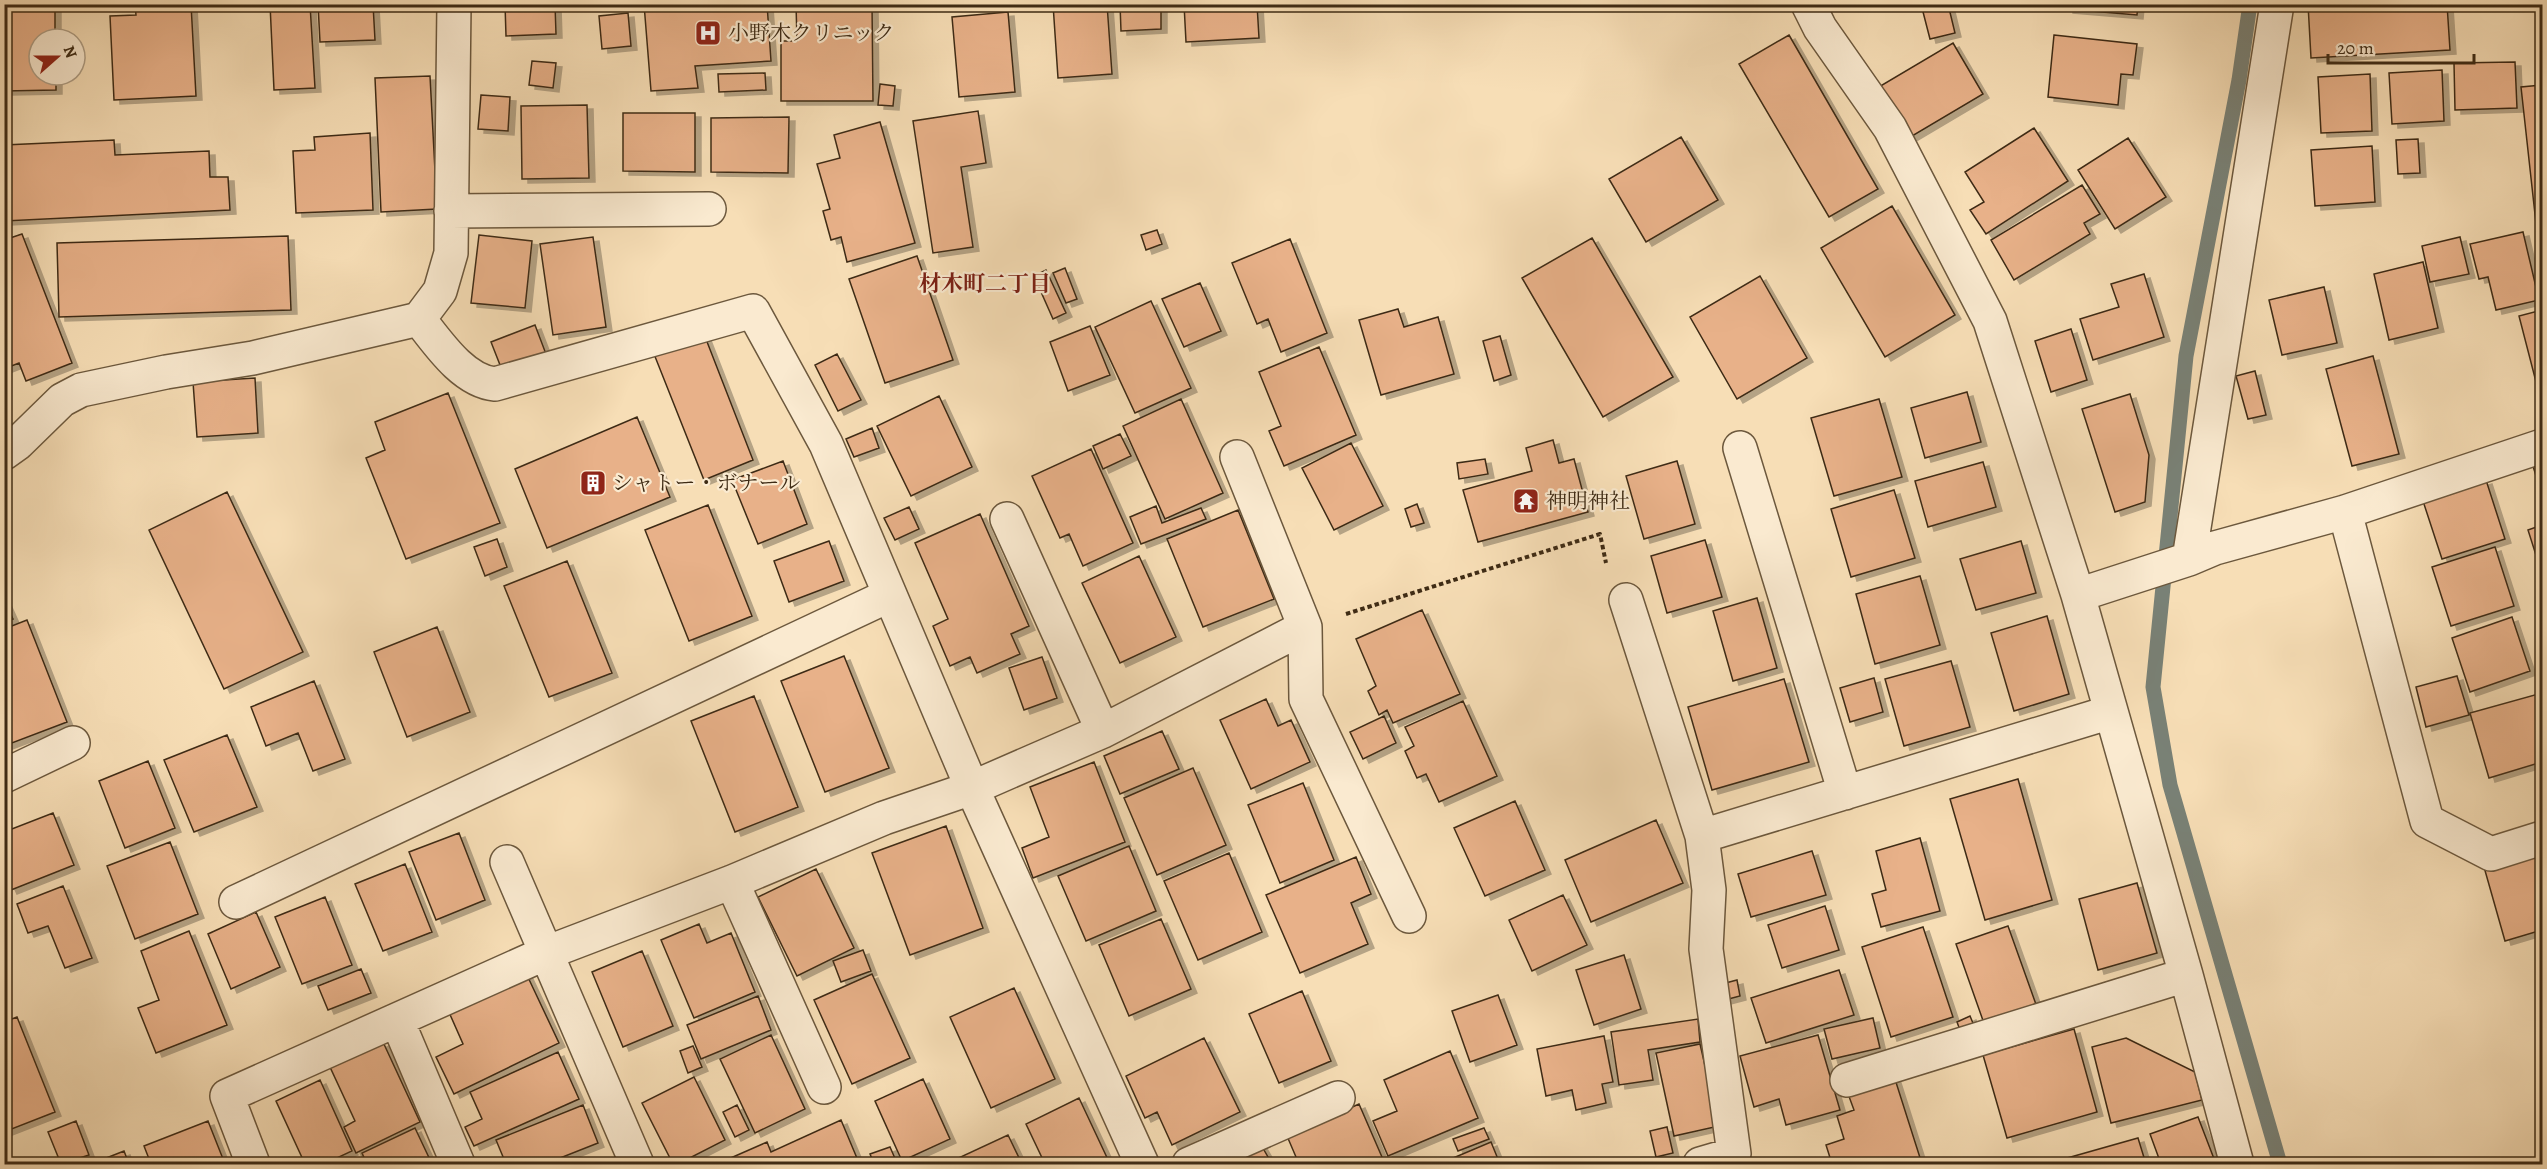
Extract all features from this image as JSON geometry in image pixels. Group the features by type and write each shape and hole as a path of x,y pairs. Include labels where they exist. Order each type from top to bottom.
{"street":[{"path":"4,453 18,443 63,400 81,390 166,372 253,358 419,319 440,291 451,253 454,4"},
{"path":"1808,4 1820,28 1890,128 1990,321 2078,595 2237,1164"},
{"path":"2189,559 2277,4"},
{"path":"451,211 709,209"},
{"path":"419,319 444,351 482,382 495,384 753,312 826,444 972,788 1142,1164"},
{"path":"2078,595 2189,559 2215,548 2345,512 2542,446"},
{"path":"1740,448 1845,792"},
{"path":"1237,457 1305,627 1306,699 1409,916"},
{"path":"2345,512 2427,821 2491,854 2542,838"},
{"path":"1007,519 1103,731"},
{"path":"236,902 890,595"},
{"path":"1626,600 1702,836 1709,890 1706,950 1734,1154 1700,1164"},
{"path":"253,1164 227,1096 546,953 732,882 884,818 972,788 1103,731 1305,627"},
{"path":"1702,836 2111,712"},
{"path":"4,776 73,744"},
{"path":"507,862 637,1164"},
{"path":"732,882 824,1088"},
{"path":"1847,1080 2186,975"},
{"path":"397,1020 458,1164"},
{"path":"1189,1164 1338,1098"}],"path":[{"path":"1305,627 1600,534 1611,580 1626,600"}],"building":[{"path":"4,4 55,4 55,27 27,27 27,87 56,87 56,90 4,91"},
{"path":"135,4 191,4 196,96 114,100 110,16 136,15"},
{"path":"270,4 310,4 315,88 274,90"},
{"path":"318,4 373,4 375,40 320,42"},
{"path":"505,4 555,4 556,34 506,36"},
{"name":"小野木クリニック","path":"644,4 767,4 771,61 695,66 698,88 651,91"},
{"path":"796,4 872,4 873,101 781,101 781,41 797,41"},
{"path":"1053,4 1107,4 1112,74 1058,78"},
{"path":"1120,4 1161,4 1161,29 1121,31"},
{"path":"1184,4 1257,4 1259,38 1186,42"},
{"path":"1948,4 1955,33 1930,39 1922,8"},
{"path":"2067,4 2138,4 2137,15 2067,9"},
{"path":"2308,4 2447,4 2450,50 2311,58"},
{"path":"1008,12 1015,92 959,97 952,17"},
{"path":"628,13 631,46 602,49 599,16"},
{"path":"1789,35 1878,189 1829,217 1739,64"},
{"path":"2054,35 2137,44 2133,75 2121,74 2118,105 2048,97"},
{"path":"1953,43 1983,94 1902,142 1872,91"},
{"path":"532,61 556,63 553,88 529,85"},
{"path":"2515,62 2517,108 2455,110 2454,63"},
{"path":"2442,70 2444,121 2392,124 2389,73"},
{"path":"765,73 766,90 719,92 718,74"},
{"path":"2370,74 2372,131 2321,133 2318,77"},
{"path":"430,76 437,209 381,212 375,78"},
{"path":"880,84 895,86 893,106 878,105"},
{"path":"2542,85 2542,278 2521,87"},
{"path":"481,95 510,97 508,131 478,129"},
{"path":"587,105 589,178 522,179 521,106"},
{"path":"978,111 986,163 961,167 973,247 933,253 913,121"},
{"path":"623,113 695,113 695,172 623,171"},
{"path":"789,117 788,173 711,172 711,118"},
{"path":"880,122 915,243 847,262 841,237 831,240 823,211 830,209 817,164 840,158 834,135"},
{"path":"2034,128 2068,181 1986,234 1970,210 1984,202 1965,172"},
{"path":"370,133 373,210 296,213 293,151 315,150 314,137"},
{"path":"1681,137 1718,200 1646,242 1609,179"},
{"path":"2128,138 2166,197 2115,229 2078,170"},
{"path":"2418,139 2420,173 2398,174 2396,140"},
{"path":"114,140 115,155 209,151 210,177 228,177 230,210 4,221 4,145"},
{"path":"2372,146 2375,202 2315,206 2311,150"},
{"path":"2082,185 2100,214 2084,223 2090,234 2014,280 1991,240"},
{"path":"1892,206 1955,315 1885,357 1821,248"},
{"path":"1157,230 1162,244 1146,250 1141,235"},
{"path":"2523,232 2539,300 2496,310 2488,277 2479,279 2470,244"},
{"path":"22,234 72,363 26,381 19,363 4,369 4,240"},
{"path":"479,235 532,241 525,308 471,303"},
{"path":"288,236 291,310 59,317 57,243"},
{"path":"593,237 606,327 553,335 540,244"},
{"path":"2460,237 2469,274 2430,282 2422,246"},
{"path":"1592,238 1673,377 1603,417 1522,278"},
{"path":"1290,239 1327,333 1281,352 1268,319 1257,324 1232,263"},
{"path":"917,256 953,360 885,383 849,279"},
{"path":"2423,262 2438,328 2389,340 2374,274"},
{"path":"1065,268 1077,299 1066,303 1053,273"},
{"path":"1046,270 1066,313 1053,319 1034,276"},
{"path":"2144,274 2164,337 2093,360 2080,319 2119,307 2111,284"},
{"path":"1760,276 1807,358 1737,399 1690,317"},
{"path":"1200,283 1221,331 1184,347 1162,299"},
{"path":"2324,287 2337,343 2282,355 2269,300"},
{"path":"1151,301 1191,388 1135,413 1095,327"},
{"path":"1398,309 1404,327 1438,317 1454,374 1381,395 1359,320"},
{"path":"2542,310 2542,405 2519,316"},
{"path":"535,325 546,354 502,370 491,342"},
{"path":"1090,326 1110,375 1068,391 1050,342"},
{"path":"2071,329 2087,380 2051,392 2035,341"},
{"path":"704,334 753,460 704,480 654,354"},
{"path":"1500,336 1511,375 1494,381 1483,341"},
{"path":"1319,347 1356,435 1284,466 1269,431 1281,426 1259,372"},
{"path":"837,354 861,400 838,411 815,365"},
{"path":"2373,356 2399,454 2352,466 2326,369"},
{"path":"2255,371 2266,415 2248,419 2236,376"},
{"path":"255,378 258,433 197,437 193,382"},
{"path":"1967,392 1981,442 1925,458 1911,408"},
{"path":"448,393 500,523 406,559 366,458 385,450 375,422"},
{"path":"2130,394 2149,455 2145,502 2115,512 2082,409"},
{"path":"939,396 972,467 911,496 877,426"},
{"path":"1181,399 1223,493 1165,519 1123,426"},
{"path":"1879,399 1902,477 1834,496 1811,418"},
{"name":"シャトー・ボナール","path":"637,417 670,497 547,548 515,469"},
{"path":"872,428 879,448 854,457 846,439"},
{"path":"1120,434 1131,456 1103,469 1093,446"},
{"name":"神明神社","path":"1553,440 1559,463 1574,459 1588,512 1478,542 1463,490 1532,471 1526,448"},
{"path":"1351,443 1383,506 1334,530 1302,468"},
{"path":"1091,449 1133,543 1083,566 1069,534 1060,538 1032,476"},
{"path":"1485,459 1488,474 1459,479 1457,463"},
{"path":"2542,459 2542,495 2532,463"},
{"path":"783,461 807,524 758,544 732,480"},
{"path":"1677,461 1695,524 1644,539 1626,476"},
{"path":"1983,462 1996,507 1928,527 1915,481"},
{"path":"2486,480 2505,539 2442,559 2423,501"},
{"path":"1894,490 1915,558 1851,577 1831,509"},
{"path":"227,492 303,652 224,689 149,530"},
{"path":"1417,504 1424,523 1411,527 1405,509"},
{"path":"708,505 752,616 689,641 645,530"},
{"path":"1156,506 1162,523 1201,508 1206,519 1141,544 1130,517"},
{"path":"909,507 919,529 895,540 884,518"},
{"path":"1238,510 1274,599 1203,627 1167,539"},
{"path":"980,514 1029,626 1011,634 1020,654 977,673 970,657 950,666 933,626 948,619 915,543"},
{"path":"2542,525 2542,574 2528,530"},
{"path":"497,539 507,567 485,576 474,547"},
{"path":"1705,540 1722,597 1667,613 1651,556"},
{"path":"829,541 844,581 789,602 774,561"},
{"path":"2021,541 2036,593 1976,610 1960,559"},
{"path":"2495,547 2514,606 2451,626 2432,567"},
{"path":"1139,556 1176,637 1120,663 1082,583"},
{"path":"567,561 612,673 549,697 504,586"},
{"path":"1920,576 1940,645 1875,664 1856,594"},
{"path":"1757,598 1777,668 1733,681 1713,611"},
{"path":"4,599 13,619 4,622"},
{"path":"1422,610 1460,694 1393,723 1387,710 1379,715 1368,691 1376,686 1356,639"},
{"path":"2047,616 2069,694 2014,711 1991,633"},
{"path":"2512,617 2530,671 2470,692 2452,638"},
{"path":"27,620 67,722 4,746 4,629"},
{"path":"437,627 470,712 407,737 374,652"},
{"path":"844,656 889,768 825,792 781,681"},
{"path":"1042,657 1057,698 1024,710 1009,668"},
{"path":"1951,661 1970,727 1904,746 1885,679"},
{"path":"2457,676 2469,715 2426,727 2416,687"},
{"path":"1874,678 1883,712 1850,722 1840,688"},
{"path":"1784,679 1809,762 1712,790 1688,707"},
{"path":"314,681 345,759 313,771 298,733 266,746 251,707"},
{"path":"2542,693 2542,762 2489,778 2470,713"},
{"path":"754,696 798,807 735,832 691,721"},
{"path":"1266,699 1278,726 1291,720 1310,762 1251,789 1220,720"},
{"path":"1463,701 1497,776 1439,802 1426,774 1417,778 1405,751 1414,746 1405,727"},
{"path":"1384,716 1396,743 1363,759 1350,732"},
{"path":"1162,731 1179,769 1120,794 1104,756"},
{"path":"227,735 257,807 194,832 164,760"},
{"path":"148,761 175,828 125,848 99,781"},
{"path":"1094,762 1125,842 1033,878 1022,848 1049,837 1030,787"},
{"path":"1193,768 1226,845 1157,875 1124,798"},
{"path":"2018,779 2052,900 1985,920 1950,799"},
{"path":"1303,783 1334,860 1280,883 1248,805"},
{"path":"1515,801 1545,870 1485,896 1454,828"},
{"path":"53,813 74,865 11,890 4,874 4,832"},
{"path":"1656,820 1683,883 1591,922 1565,860"},
{"path":"946,826 983,928 910,955 872,853"},
{"path":"459,833 485,900 436,920 409,852"},
{"path":"1920,838 1940,911 1881,927 1872,894 1886,890 1876,851"},
{"path":"170,842 198,914 135,939 107,866"},
{"path":"1129,846 1156,911 1086,941 1058,876"},
{"path":"2542,850 2542,930 2505,941 2484,867"},
{"path":"1812,851 1826,895 1751,917 1738,874"},
{"path":"1229,853 1262,932 1198,960 1164,881"},
{"path":"1356,857 1371,894 1351,903 1368,944 1300,973 1266,895"},
{"path":"405,864 432,932 383,951 355,884"},
{"path":"816,869 854,948 797,976 758,897"},
{"path":"2137,883 2157,953 2098,970 2079,899"},
{"path":"63,886 92,958 65,968 48,926 28,933 17,904"},
{"path":"1563,895 1587,945 1532,971 1509,920"},
{"path":"325,897 352,965 302,984 275,917"},
{"path":"1825,906 1839,950 1782,968 1768,925"},
{"path":"256,912 280,967 231,989 208,934"},
{"path":"1161,919 1191,989 1129,1016 1099,945"},
{"path":"699,924 707,943 731,933 755,992 694,1018 661,940"},
{"path":"2008,926 2038,1010 1986,1029 1956,944"},
{"path":"1923,927 1953,1017 1891,1037 1862,947"},
{"path":"189,931 227,1025 156,1053 138,1008 159,1000 141,951"},
{"path":"863,950 871,971 841,982 833,961"},
{"path":"642,951 673,1026 623,1047 592,972"},
{"path":"1624,955 1641,1009 1594,1025 1576,970"},
{"path":"361,969 371,993 328,1010 318,986"},
{"path":"1839,970 1854,1015 1766,1043 1751,998"},
{"path":"526,973 559,1043 454,1094 436,1057 463,1044 448,1010"},
{"path":"872,974 910,1058 852,1084 814,1000"},
{"path":"1737,980 1740,996 1717,1002 1714,986"},
{"path":"1014,988 1055,1079 991,1108 950,1017"},
{"path":"1302,991 1331,1061 1279,1083 1249,1014"},
{"path":"1498,995 1517,1045 1470,1062 1452,1011"},
{"path":"758,996 771,1030 701,1059 687,1025"},
{"path":"1970,1016 1978,1035 1964,1041 1957,1022"},
{"path":"17,1017 55,1112 4,1132 4,1022"},
{"path":"1873,1018 1880,1048 1832,1059 1824,1029"},
{"path":"1698,1019 1700,1042 1648,1050 1653,1080 1619,1085 1611,1032"},
{"path":"2074,1029 2097,1112 2007,1138 1983,1055"},
{"path":"771,1035 805,1109 755,1133 720,1059"},
{"path":"1818,1035 1840,1110 1786,1125 1779,1099 1754,1107 1740,1056"},
{"path":"1604,1036 1613,1082 1602,1084 1606,1103 1576,1110 1572,1090 1546,1096 1537,1049"},
{"path":"1204,1038 1240,1112 1172,1145 1157,1112 1145,1118 1126,1076"},
{"path":"2126,1038 2195,1072 2202,1100 2111,1123 2092,1047"},
{"path":"383,1042 420,1122 356,1153 344,1127 355,1121 330,1067"},
{"path":"1700,1044 1719,1126 1674,1136 1656,1053"},
{"path":"693,1046 702,1067 688,1073 680,1051"},
{"path":"1450,1051 1478,1118 1388,1156 1373,1121 1397,1111 1384,1080"},
{"path":"558,1052 579,1099 474,1146 465,1127 482,1119 470,1092"},
{"path":"1894,1076 1922,1164 1832,1164 1826,1145 1844,1139 1837,1116 1854,1110 1847,1091"},
{"path":"694,1077 725,1140 678,1164 673,1164 642,1103"},
{"path":"923,1079 950,1139 902,1161 875,1101"},
{"path":"320,1080 352,1151 324,1164 305,1164 276,1101"},
{"path":"1079,1098 1110,1164 1045,1164 1026,1124"},
{"path":"1359,1104 1385,1164 1299,1164 1287,1136"},
{"path":"583,1105 598,1143 545,1164 506,1164 496,1140"},
{"path":"737,1105 749,1130 735,1137 723,1112"},
{"path":"2198,1117 2216,1164 2161,1164 2150,1134"},
{"path":"841,1120 859,1163 717,1164 767,1142 771,1152"},
{"path":"76,1121 89,1155 61,1164 48,1132"},
{"path":"208,1121 225,1164 151,1164 144,1146"},
{"path":"1667,1127 1673,1153 1656,1157 1650,1131"},
{"path":"415,1128 432,1164 367,1164 362,1153"},
{"path":"1484,1128 1489,1139 1458,1151 1453,1139"},
{"path":"1008,1135 1022,1164 954,1164 952,1161"},
{"path":"2138,1138 2146,1164 2046,1164"},
{"path":"1491,1142 1500,1164 1439,1164"},
{"path":"1260,1143 1272,1164 1222,1164"},
{"path":"890,1147 897,1163 874,1164 870,1154"},
{"path":"124,1151 129,1164 91,1164"}],"waterway":[{"path":"2250,4 2239,80 2186,356 2153,687 2170,785 2280,1164"}],"place":[{"name":"小野木クリニック","path":"708,33"},
{"name":"シャトー・ボナール","path":"593,483"},
{"name":"神明神社","path":"1526,501"}],"district":[{"name":"材木町二丁目","path":"985,283"}]}
